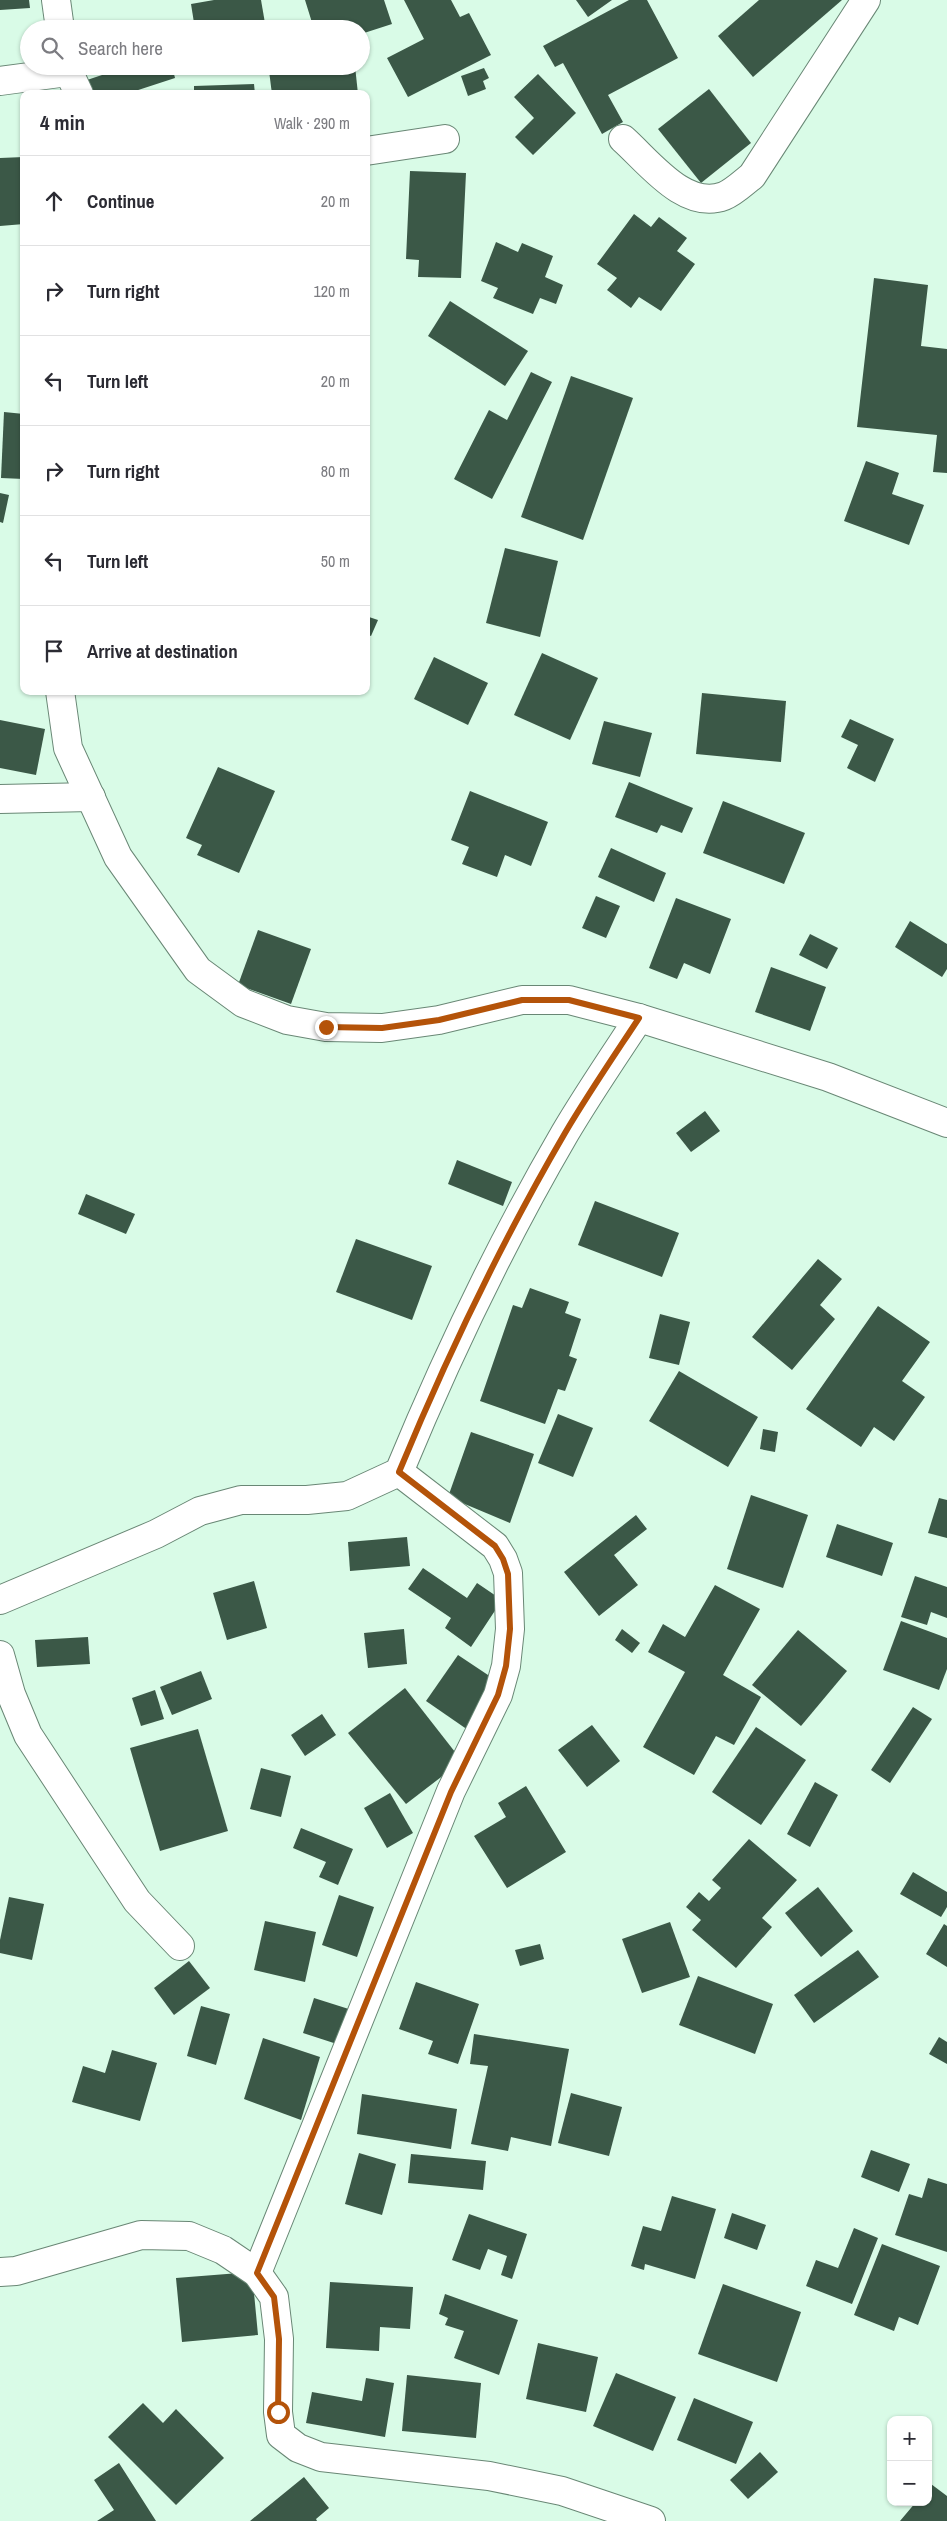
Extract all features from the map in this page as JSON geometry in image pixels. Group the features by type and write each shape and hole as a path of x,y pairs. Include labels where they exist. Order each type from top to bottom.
{"street":[{"path":"56,0 59,20"},
{"path":"623,139 681,192 701,200 724,196 752,176 866,0"},
{"path":"0,81 71,77"},
{"path":"370,151 445,139"},
{"path":"61,695 68,748 118,857 198,970 243,1003 287,1020 326,1027 382,1028 429,1021 522,1000 569,1000 639,1018 828,1077 947,1123"},
{"path":"0,799 92,797"},
{"path":"0,1600 147,1538 200,1511 241,1500 307,1500 347,1496 399,1472 424,1412 497,1258 566,1132 639,1018"},
{"path":"257,2273 451,1792 498,1695 506,1666 510,1629 508,1574 503,1559 495,1546 399,1472"},
{"path":"0,1655 11,1694 28,1735 137,1901 180,1946"},
{"path":"0,2272 16,2271 141,2235 189,2236 223,2250 257,2273 274,2297 279,2339 278,2412 281,2436 298,2448 321,2457 507,2479 562,2491 651,2521"}],"building":[{"path":"0,0 29,0 30,8 0,10"},
{"path":"214,0 261,0 264,20 194,20 191,4"},
{"path":"305,0 384,0 392,24 370,31 370,20 311,20"},
{"path":"404,0 451,0 460,17 469,13 491,55 408,97 387,58 424,39"},
{"path":"576,0 612,0 588,17"},
{"path":"629,0 647,0 678,58 608,95 623,122 602,134 563,63 555,67 543,46"},
{"path":"759,0 842,0 753,77 718,36"},
{"path":"484,68 489,78 483,81 486,89 468,96 461,76"},
{"path":"538,74 576,113 533,155 515,137 534,118 514,97"},
{"path":"102,75 174,75 175,78 138,90 90,90 87,80"},
{"path":"270,75 356,75 358,90 271,90"},
{"path":"254,84 255,90 194,90 194,86"},
{"path":"709,89 751,143 701,183 658,129"},
{"path":"20,157 20,224 0,226 0,158"},
{"path":"410,171 466,173 461,278 418,277 419,260 406,259"},
{"path":"634,214 651,227 659,217 687,238 677,251 695,264 661,311 639,297 631,308 607,290 617,278 597,264"},
{"path":"496,242 518,252 522,243 553,256 545,277 563,285 556,304 540,298 533,314 493,298 498,288 481,281"},
{"path":"874,278 928,285 921,346 947,349 947,473 933,472 937,435 857,427"},
{"path":"450,301 528,351 505,386 428,336"},
{"path":"531,372 552,382 492,499 454,479 489,410 507,420"},
{"path":"571,376 633,398 583,540 521,517"},
{"path":"4,412 20,414 20,479 1,478"},
{"path":"866,461 899,473 892,494 924,505 909,545 844,521"},
{"path":"0,493 9,495 3,523 0,522"},
{"path":"505,548 558,561 540,637 486,623"},
{"path":"370,617 378,620 370,636"},
{"path":"542,653 598,678 570,740 514,715"},
{"path":"434,657 488,683 468,725 414,699"},
{"path":"702,693 786,701 781,762 696,754"},
{"path":"850,719 894,739 875,782 847,768 858,745 841,737"},
{"path":"0,720 45,729 36,775 0,768"},
{"path":"604,721 652,733 640,777 592,764"},
{"path":"218,767 275,791 239,873 197,855 202,845 186,838"},
{"path":"629,782 693,808 682,833 661,825 657,833 615,817"},
{"path":"470,791 548,822 531,866 505,855 497,877 462,864 469,847 451,840"},
{"path":"723,801 805,833 784,884 703,853"},
{"path":"611,848 666,873 654,902 598,877"},
{"path":"596,896 620,906 606,938 582,928"},
{"path":"676,898 731,919 710,974 684,963 677,979 649,968"},
{"path":"910,921 947,944 947,969 942,977 895,947"},
{"path":"258,930 311,949 291,1004 238,985"},
{"path":"810,934 838,948 827,969 799,955"},
{"path":"771,967 826,987 810,1031 755,1012"},
{"path":"705,1111 720,1131 691,1152 676,1133"},
{"path":"457,1160 512,1182 503,1206 448,1184"},
{"path":"86,1194 135,1214 126,1234 78,1214"},
{"path":"595,1201 679,1233 662,1277 578,1245"},
{"path":"356,1239 432,1266 412,1320 336,1292"},
{"path":"818,1259 842,1279 820,1305 835,1319 792,1370 752,1337"},
{"path":"530,1288 569,1302 565,1313 581,1319 569,1356 577,1359 565,1391 558,1389 545,1424 480,1401 513,1305 522,1308"},
{"path":"878,1306 930,1342 902,1381 925,1397 894,1441 874,1427 861,1447 806,1409"},
{"path":"660,1314 690,1322 679,1365 649,1358"},
{"path":"679,1371 758,1417 728,1467 649,1421"},
{"path":"558,1414 593,1428 573,1477 538,1463"},
{"path":"763,1429 778,1432 775,1452 760,1449"},
{"path":"471,1432 534,1454 510,1523 448,1497"},
{"path":"751,1495 808,1515 783,1588 727,1569"},
{"path":"939,1498 947,1500 947,1538 928,1533"},
{"path":"636,1515 647,1529 614,1555 638,1585 599,1616 564,1572"},
{"path":"837,1524 893,1543 882,1576 826,1557"},
{"path":"407,1537 410,1566 350,1571 348,1542"},
{"path":"423,1568 467,1598 477,1583 502,1600 471,1647 445,1628 451,1618 408,1589"},
{"path":"915,1576 947,1587 947,1618 931,1612 927,1625 901,1617"},
{"path":"254,1581 267,1628 227,1640 213,1593"},
{"path":"715,1585 760,1609 723,1675 761,1697 734,1745 716,1736 694,1775 643,1747 685,1672 648,1652 663,1624 685,1637"},
{"path":"901,1621 947,1638 947,1669 939,1690 883,1670"},
{"path":"404,1629 407,1664 368,1668 364,1633"},
{"path":"622,1629 640,1643 632,1653 615,1640"},
{"path":"798,1630 847,1671 801,1726 752,1685"},
{"path":"88,1637 90,1664 37,1667 35,1640"},
{"path":"458,1655 500,1683 468,1730 426,1701"},
{"path":"201,1671 212,1699 172,1715 160,1687"},
{"path":"405,1688 462,1761 406,1804 348,1733"},
{"path":"155,1690 164,1719 141,1726 132,1698"},
{"path":"913,1707 932,1719 890,1783 871,1770"},
{"path":"322,1714 336,1735 305,1756 291,1735"},
{"path":"592,1725 620,1761 587,1787 558,1750"},
{"path":"756,1727 806,1760 761,1825 712,1792"},
{"path":"198,1729 228,1831 160,1851 130,1748"},
{"path":"261,1768 291,1776 281,1817 250,1809"},
{"path":"815,1782 838,1795 810,1847 787,1834"},
{"path":"526,1786 566,1852 507,1888 474,1836 506,1817 498,1803"},
{"path":"390,1793 413,1833 387,1848 364,1808"},
{"path":"301,1828 353,1849 338,1885 319,1877 326,1862 293,1848"},
{"path":"749,1839 797,1880 762,1918 772,1927 736,1968 692,1930 701,1920 686,1907 699,1892 709,1901 721,1888 712,1880"},
{"path":"913,1872 947,1892 947,1907 941,1917 900,1894"},
{"path":"818,1887 853,1931 821,1957 785,1913"},
{"path":"339,1895 374,1907 357,1957 322,1945"},
{"path":"9,1897 44,1904 32,1960 0,1953 0,1940"},
{"path":"265,1921 316,1932 305,1982 254,1970"},
{"path":"670,1922 690,1977 642,1993 622,1939"},
{"path":"944,1924 947,1926 947,1967 926,1954"},
{"path":"540,1944 544,1959 520,1966 515,1950"},
{"path":"858,1950 879,1977 814,2023 794,1995"},
{"path":"189,1961 210,1988 174,2015 154,1988"},
{"path":"698,1976 773,2004 755,2054 679,2025"},
{"path":"416,1982 479,2004 458,2064 428,2054 433,2041 399,2029"},
{"path":"314,1998 355,2011 343,2046 303,2033"},
{"path":"201,2006 230,2014 216,2065 187,2056"},
{"path":"474,2034 569,2049 551,2146 511,2137 508,2151 471,2144 488,2066 470,2064"},
{"path":"939,2037 947,2042 947,2064 929,2054"},
{"path":"263,2038 320,2057 301,2120 244,2099"},
{"path":"112,2050 157,2063 140,2121 72,2102 83,2066 105,2073"},
{"path":"571,2093 622,2107 609,2156 558,2143"},
{"path":"362,2094 457,2109 451,2149 357,2134"},
{"path":"871,2150 910,2164 899,2192 861,2177"},
{"path":"359,2153 396,2164 382,2215 345,2204"},
{"path":"411,2154 486,2161 483,2190 408,2183"},
{"path":"928,2178 947,2184 947,2252 895,2235 909,2194 922,2198"},
{"path":"672,2196 716,2209 695,2279 645,2264 644,2270 631,2266 643,2226 661,2231"},
{"path":"732,2213 766,2225 757,2250 724,2238"},
{"path":"469,2214 527,2234 512,2279 501,2275 507,2256 488,2249 480,2270 452,2260"},
{"path":"854,2228 878,2238 852,2304 806,2286 816,2260 838,2268"},
{"path":"882,2244 940,2266 918,2325 899,2317 894,2331 854,2315"},
{"path":"252,2272 258,2335 182,2342 176,2278"},
{"path":"330,2282 413,2287 410,2329 380,2327 379,2351 326,2348"},
{"path":"723,2284 801,2312 777,2382 698,2354"},
{"path":"445,2294 518,2320 499,2375 454,2358 464,2331 445,2325 448,2318 439,2314"},
{"path":"538,2343 598,2357 586,2412 526,2399"},
{"path":"616,2373 676,2397 653,2451 593,2426"},
{"path":"407,2375 481,2383 476,2438 402,2431"},
{"path":"366,2378 394,2383 385,2437 306,2423 312,2392 362,2401"},
{"path":"694,2398 753,2422 736,2464 677,2440"},
{"path":"143,2403 163,2423 176,2409 224,2458 176,2505 108,2437"},
{"path":"760,2452 778,2472 748,2499 730,2480"},
{"path":"119,2463 156,2521 97,2521 114,2510 94,2480"},
{"path":"304,2477 329,2508 316,2519 317,2521 250,2521"},
{"path":"932,2485 947,2496 947,2521 900,2521 913,2506 932,2506"}],"route":[{"path":"278,2412 279,2339 274,2297 257,2273 451,1792 498,1695 506,1666 510,1629 508,1574 503,1559 495,1546 399,1472 424,1412 497,1258 566,1132 639,1018 569,1000 522,1000 439,1020 382,1028 326,1027"}]}
